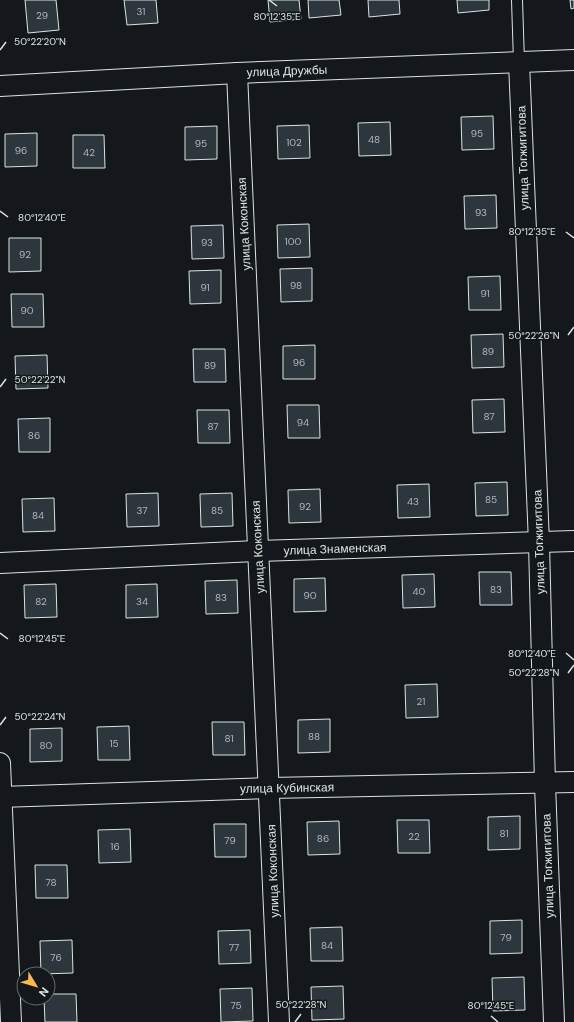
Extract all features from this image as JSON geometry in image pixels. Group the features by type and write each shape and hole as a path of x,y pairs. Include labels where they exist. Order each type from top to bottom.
{"street":[{"name":"улица Дружбы","path":"0,86 237,73 574,60"},
{"name":"улица Тогжигитова","path":"519,62 539,543 545,784 554,1022"},
{"name":"улица Коконская","path":"237,73 279,1022"},
{"name":"улица Знаменская","path":"0,563 258,551 574,541"},
{"path":"0,764 11,1022"},
{"name":"улица Кубинская","path":"1,797 269,788 545,784 574,782"}],"lane":[{"path":"517,0 519,62"}],"building":[{"path":"25,0 56,0 59,30 28,33"},
{"path":"124,0 156,0 158,23 127,25"},
{"path":"268,0 299,0 301,19 270,22"},
{"path":"308,0 339,0 341,15 309,18"},
{"path":"368,0 399,0 400,14 369,17"},
{"path":"457,0 489,0 489,10 458,13"},
{"path":"570,0 574,0 574,8 571,9"},
{"path":"493,116 494,149 462,150 461,117"},
{"path":"390,122 391,155 359,156 358,123"},
{"path":"309,125 310,158 278,159 277,126"},
{"path":"217,126 217,159 185,160 185,127"},
{"path":"37,133 37,166 5,167 5,134"},
{"path":"73,135 104,135 105,168 73,168"},
{"path":"496,195 497,228 465,229 464,196"},
{"path":"309,224 310,257 278,258 277,225"},
{"path":"223,225 224,258 192,259 191,226"},
{"path":"9,238 41,238 41,271 9,272"},
{"path":"312,268 312,301 281,302 280,269"},
{"path":"221,270 221,303 190,304 189,271"},
{"path":"500,276 501,310 469,310 468,277"},
{"path":"11,294 43,294 44,327 12,327"},
{"path":"503,334 504,367 472,368 471,335"},
{"path":"315,345 315,379 283,379 283,346"},
{"path":"193,349 225,349 226,382 194,382"},
{"path":"47,355 48,388 16,389 15,356"},
{"path":"504,399 505,432 473,433 472,400"},
{"path":"287,405 319,405 320,438 288,438"},
{"path":"197,410 229,410 230,443 198,443"},
{"path":"50,418 50,452 19,452 18,419"},
{"path":"507,482 508,515 476,516 475,483"},
{"path":"429,484 430,517 398,518 397,485"},
{"path":"320,489 321,522 289,523 288,490"},
{"path":"158,493 159,526 127,527 126,494"},
{"path":"232,493 233,526 201,527 200,494"},
{"path":"54,498 55,531 23,532 22,499"},
{"path":"479,572 511,572 512,605 480,605"},
{"path":"434,574 435,607 403,608 402,575"},
{"path":"325,578 326,611 294,612 294,579"},
{"path":"237,580 238,613 206,614 205,581"},
{"path":"56,584 57,617 25,618 24,585"},
{"path":"157,584 158,617 126,618 126,585"},
{"path":"437,684 438,717 406,718 405,685"},
{"path":"330,719 330,752 298,753 298,720"},
{"path":"212,722 244,722 245,755 213,755"},
{"path":"129,726 130,760 98,760 97,727"},
{"path":"62,728 62,761 30,762 30,729"},
{"path":"520,816 520,849 488,850 488,817"},
{"path":"397,820 429,820 430,853 398,853"},
{"path":"339,821 340,854 308,855 307,822"},
{"path":"214,824 246,824 246,857 215,857"},
{"path":"130,829 131,862 99,863 98,830"},
{"path":"35,865 67,865 68,898 36,898"},
{"path":"522,920 522,953 490,954 490,921"},
{"path":"342,927 343,961 311,961 310,928"},
{"path":"250,930 251,963 219,964 218,931"},
{"path":"72,940 73,973 56,974 56,966 41,966 40,941"},
{"path":"524,977 525,1010 493,1011 492,978"},
{"path":"343,986 344,1019 312,1020 311,987"},
{"path":"252,988 253,1021 221,1022 220,989"},
{"path":"56,994 76,994 77,1022 45,1022 44,1006 56,1006"}]}
